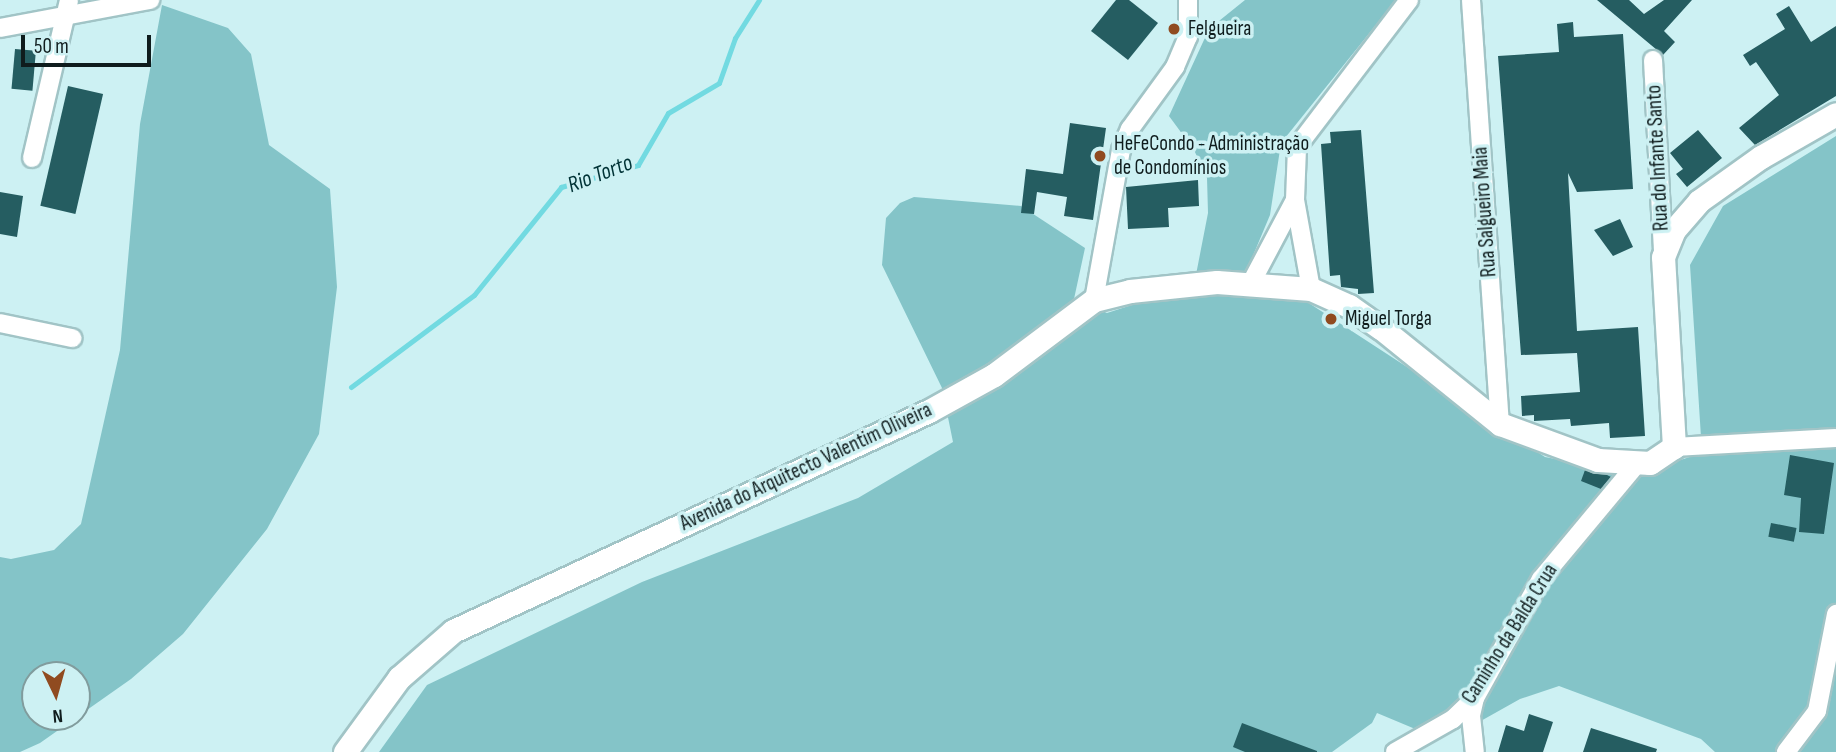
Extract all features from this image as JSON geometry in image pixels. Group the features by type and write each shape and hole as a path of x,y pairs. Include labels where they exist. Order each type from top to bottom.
{"street":[{"path":"0,28 66,8 150,0"},
{"path":"1094,300 1121,150 1130,129 1175,67 1188,37 1188,0"},
{"path":"1311,289 1295,200 1297,147 1409,0"},
{"name":"Rua Salgueiro Maia","path":"1471,0 1500,424"},
{"path":"32,158 66,8"},
{"name":"Rua do Infante Santo","path":"1653,60 1663,257"},
{"path":"1836,114 1761,157 1699,201 1674,230 1663,257 1674,447 1836,438"},
{"path":"1251,283 1295,200"},
{"name":"Avenida do Arquitecto Valentim Oliveira","path":"345,752 400,678 453,631 929,411 994,375 1094,300 1175,285 1251,283 1311,289 1349,306 1381,328 1500,424 1562,449 1636,465"},
{"path":"0,323 72,338"},
{"name":"Caminho da Balda Crua","path":"1395,752 1453,719 1475,698 1541,579 1636,465 1650,463 1674,447"},
{"path":"1786,752 1817,711 1836,614"},
{"path":"1475,698 1471,716 1475,752"}],"shaded area":[{"path":"1245,0 1396,0 1281,143 1270,215 1252,258 1258,291 1298,296 1545,457 1613,470 1665,465 1702,453 1690,265 1723,206 1836,136 1836,752 1715,752 1701,739 1559,686 1520,699 1479,722 1432,736 1377,713 1372,723 1332,752 379,752 427,685 642,582 858,498 953,442 942,388 882,265 886,218 900,203 914,197 1021,206 1085,248 1074,299 1107,313 1194,285 1208,213 1207,178 1194,150 1169,116 1209,29"},
{"path":"162,5 228,28 251,54 269,145 330,189 337,287 319,434 267,529 183,634 131,679 91,707 91,661 21,661 21,731 57,731 20,752 0,752 0,557 11,559 54,550 81,524 120,350 140,124"}],"building":[{"path":"1116,0 1129,0 1158,23 1128,60 1091,31"},
{"path":"1597,0 1629,0 1644,14 1664,0 1692,0 1664,31 1675,42 1663,55"},
{"path":"1789,6 1811,42 1836,26 1836,96 1755,145 1739,128 1779,95 1756,62 1750,66 1743,55 1785,29 1776,14"},
{"path":"1573,22 1574,37 1623,34 1633,189 1577,192 1568,173 1577,331 1638,327 1645,436 1610,438 1609,423 1571,426 1570,419 1534,421 1534,415 1522,416 1521,396 1580,392 1577,353 1521,355 1498,56 1559,52 1557,24"},
{"path":"15,49 36,51 32,91 12,89"},
{"path":"68,86 103,94 75,214 40,206"},
{"path":"1070,123 1106,128 1093,220 1064,216 1067,197 1037,192 1034,214 1021,213 1026,169 1063,174"},
{"path":"1361,130 1374,293 1358,294 1358,289 1341,287 1340,275 1330,276 1321,144 1331,143 1330,132"},
{"path":"1698,130 1722,158 1687,187 1676,174 1683,169 1670,153"},
{"path":"1198,180 1199,206 1168,208 1169,227 1128,229 1126,187"},
{"path":"0,192 23,196 17,237 0,234"},
{"path":"1620,219 1633,247 1613,256 1594,230"},
{"path":"1790,455 1834,463 1824,534 1799,532 1801,498 1784,495"},
{"path":"1585,470 1611,477 1601,489 1581,481"},
{"path":"1771,523 1797,528 1794,542 1768,537"},
{"path":"1529,714 1553,722 1543,752 1498,752 1506,725 1524,731"},
{"path":"1242,723 1317,752 1245,752 1233,747"},
{"path":"1591,728 1657,749 1656,752 1583,752"}],"waterway":[{"name":"Rio Torto","path":"351,387 474,295 561,187 638,165 668,113 719,83 735,38 759,0"}],"place":[{"name":"Felgueira","path":"1174,29"},
{"name":"HeFeCondo - Administração de Condomínios","path":"1100,156"},
{"name":"Miguel Torga","path":"1331,319"}]}
